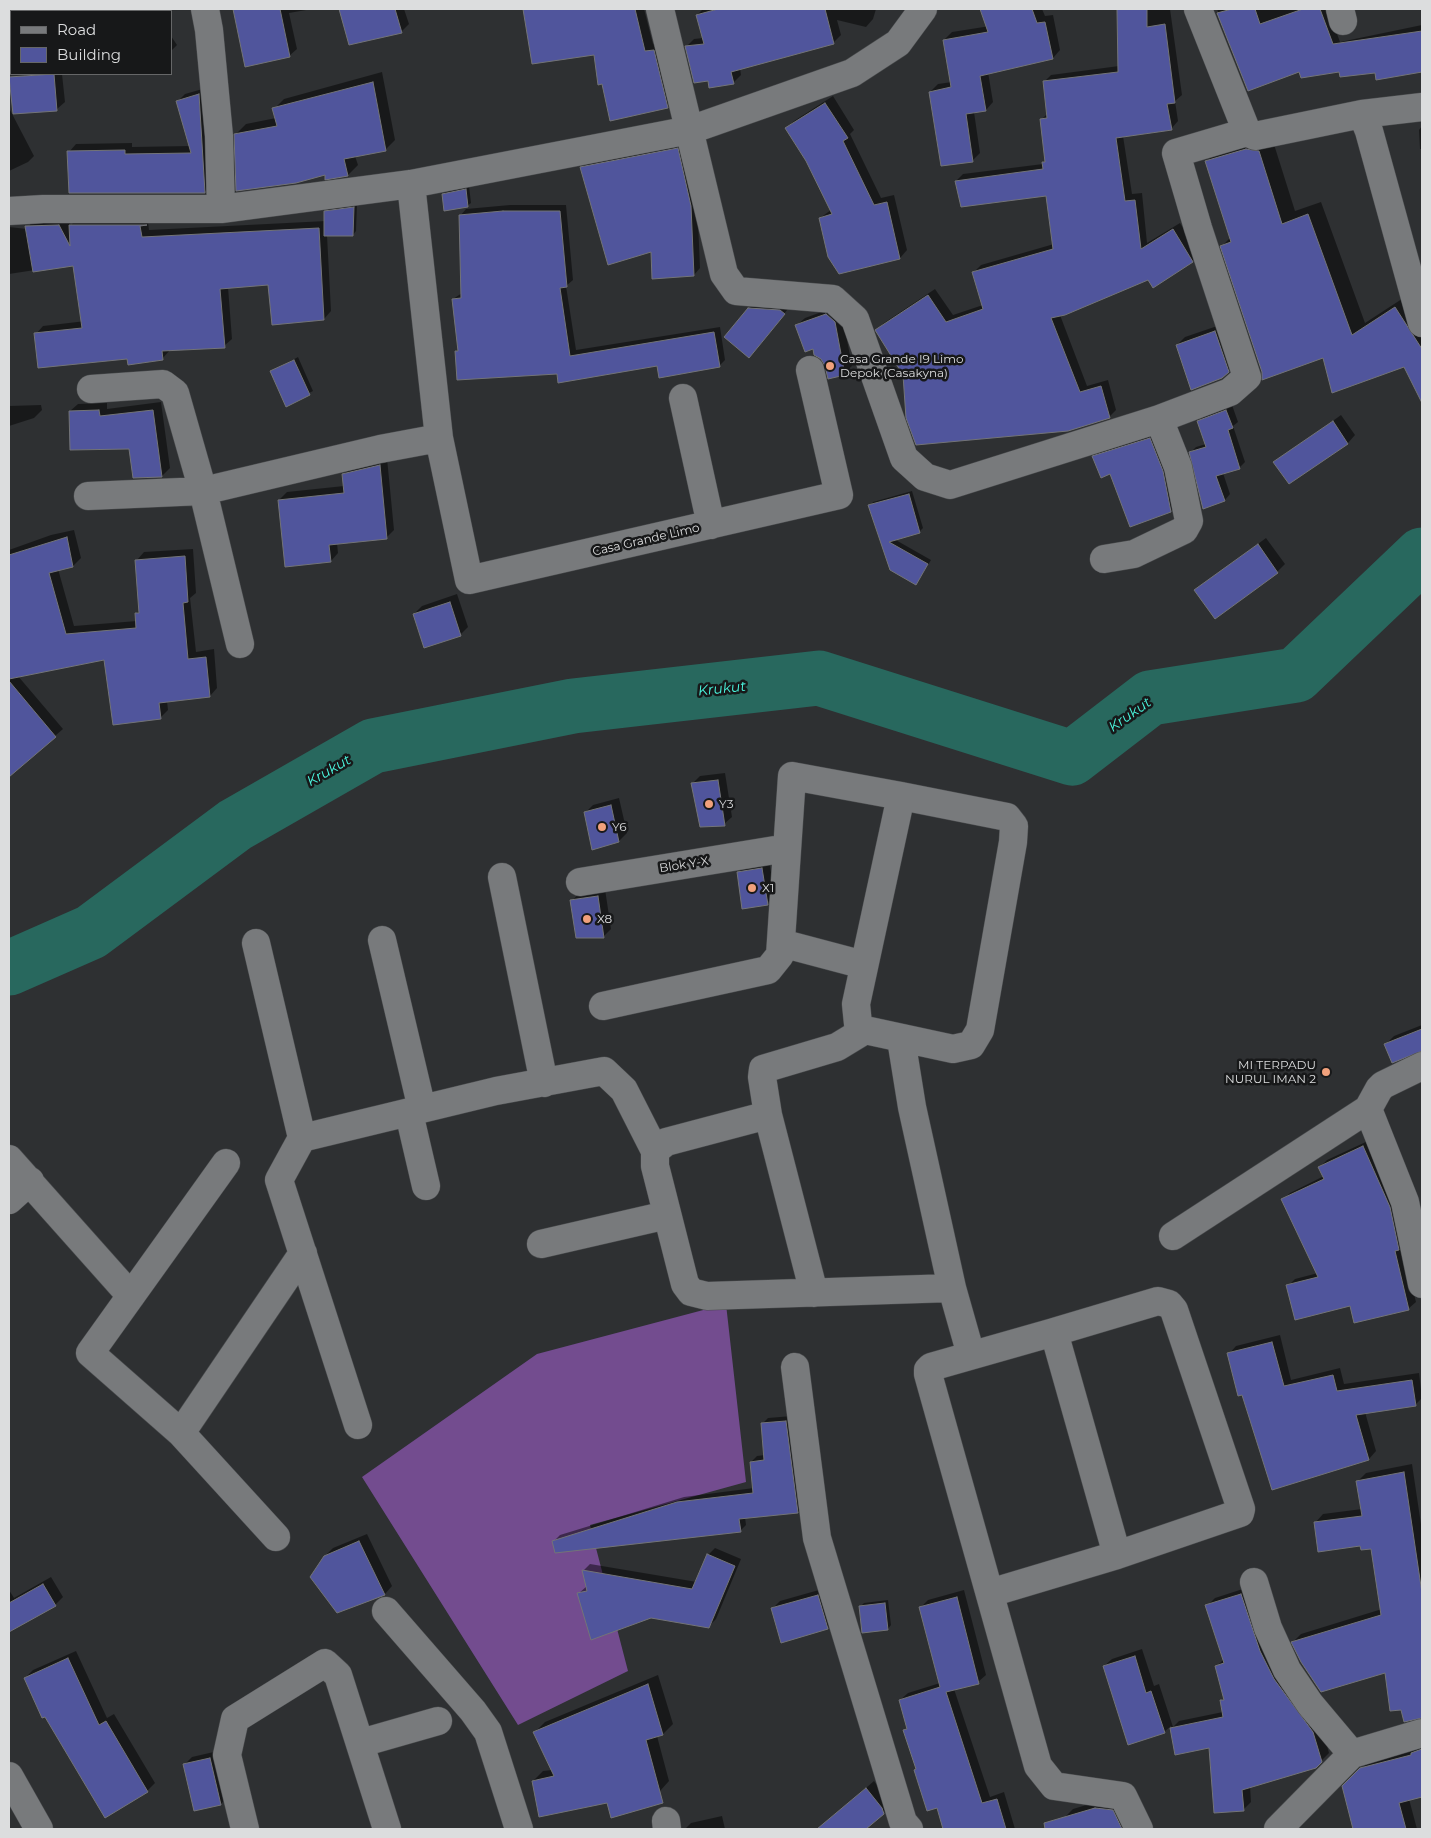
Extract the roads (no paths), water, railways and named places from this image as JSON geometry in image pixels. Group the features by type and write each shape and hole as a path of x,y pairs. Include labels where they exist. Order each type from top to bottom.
{"street":[{"path":"205,9 209,30 219,136 221,209"},
{"path":"660,9 724,274 736,291 833,299 855,318 904,458 925,477 950,485 1159,419 1230,392 1247,377 1198,228 1176,153 1247,132"},
{"path":"9,211 43,209 221,209 410,184 690,130 852,73 898,43 923,9"},
{"path":"1198,9 1247,132 1255,136 1362,114 1422,107"},
{"path":"1362,114 1369,131 1422,323"},
{"path":"88,496 203,491 380,448 439,438 410,184"},
{"name":"Casa Grande Limo","path":"439,438 469,580 839,495 810,370"},
{"path":"91,389 163,384 174,393 203,491 240,644"},
{"path":"682,398 711,525"},
{"path":"1104,559 1134,554 1184,530 1189,521 1178,467 1159,419"},
{"path":"603,1006 768,970 780,955 792,776 901,796 1008,817 1014,826 1013,842 980,1030 971,1045 953,1049 865,1030 858,1024 856,1004 901,796"},
{"name":"Blok Y-X","path":"580,882 787,848"},
{"path":"502,877 544,1083"},
{"path":"382,940 416,1111 426,1186"},
{"path":"256,943 302,1138 279,1180 358,1425"},
{"path":"781,943 864,965"},
{"path":"814,1292 768,1115 762,1077 763,1069 837,1046 865,1030"},
{"path":"901,1039 912,1107 952,1288 971,1355"},
{"path":"1173,1236 1368,1109 1383,1085 1422,1066"},
{"path":"302,1138 496,1091 604,1072 624,1090 655,1151 655,1166 667,1215 685,1284 691,1292 707,1296 952,1288"},
{"path":"1368,1109 1414,1199 1422,1284"},
{"path":"655,1151 666,1142 768,1115"},
{"path":"9,1159 132,1296"},
{"path":"226,1163 90,1353 181,1433 276,1537"},
{"path":"9,1200 30,1182"},
{"path":"540,1244 667,1215"},
{"path":"181,1433 303,1253"},
{"path":"990,1593 1117,1555 1237,1515 1241,1509 1174,1310 1169,1304 1158,1302 936,1364 928,1370 1038,1766 1054,1786 1123,1796 1140,1829"},
{"path":"1054,1332 1117,1555"},
{"path":"795,1367 817,1538 903,1822 909,1829"},
{"path":"1254,1582 1268,1628 1287,1670 1310,1704 1352,1754"},
{"path":"386,1611 473,1711 488,1732 519,1829"},
{"path":"245,1829 227,1755 235,1719 325,1663 338,1675 361,1743 386,1829"},
{"path":"361,1743 438,1721"},
{"path":"1278,1829 1352,1754 1422,1733"},
{"path":"9,1776 39,1829"}],"waterway":[{"name":"Krukut","path":"9,968 91,932 235,825 373,746 573,706 819,678 1072,758 1150,698 1296,675 1422,555"}],"place":[{"name":"Casa Grande I9 Limo Depok (Casakyna)","path":"830,366"},
{"name":"Y3","path":"709,804"},
{"name":"Y6","path":"602,827"},
{"name":"X1","path":"752,888"},
{"name":"X8","path":"587,919"},
{"name":"MI TERPADU NURUL IMAN 2","path":"1326,1072"}]}
